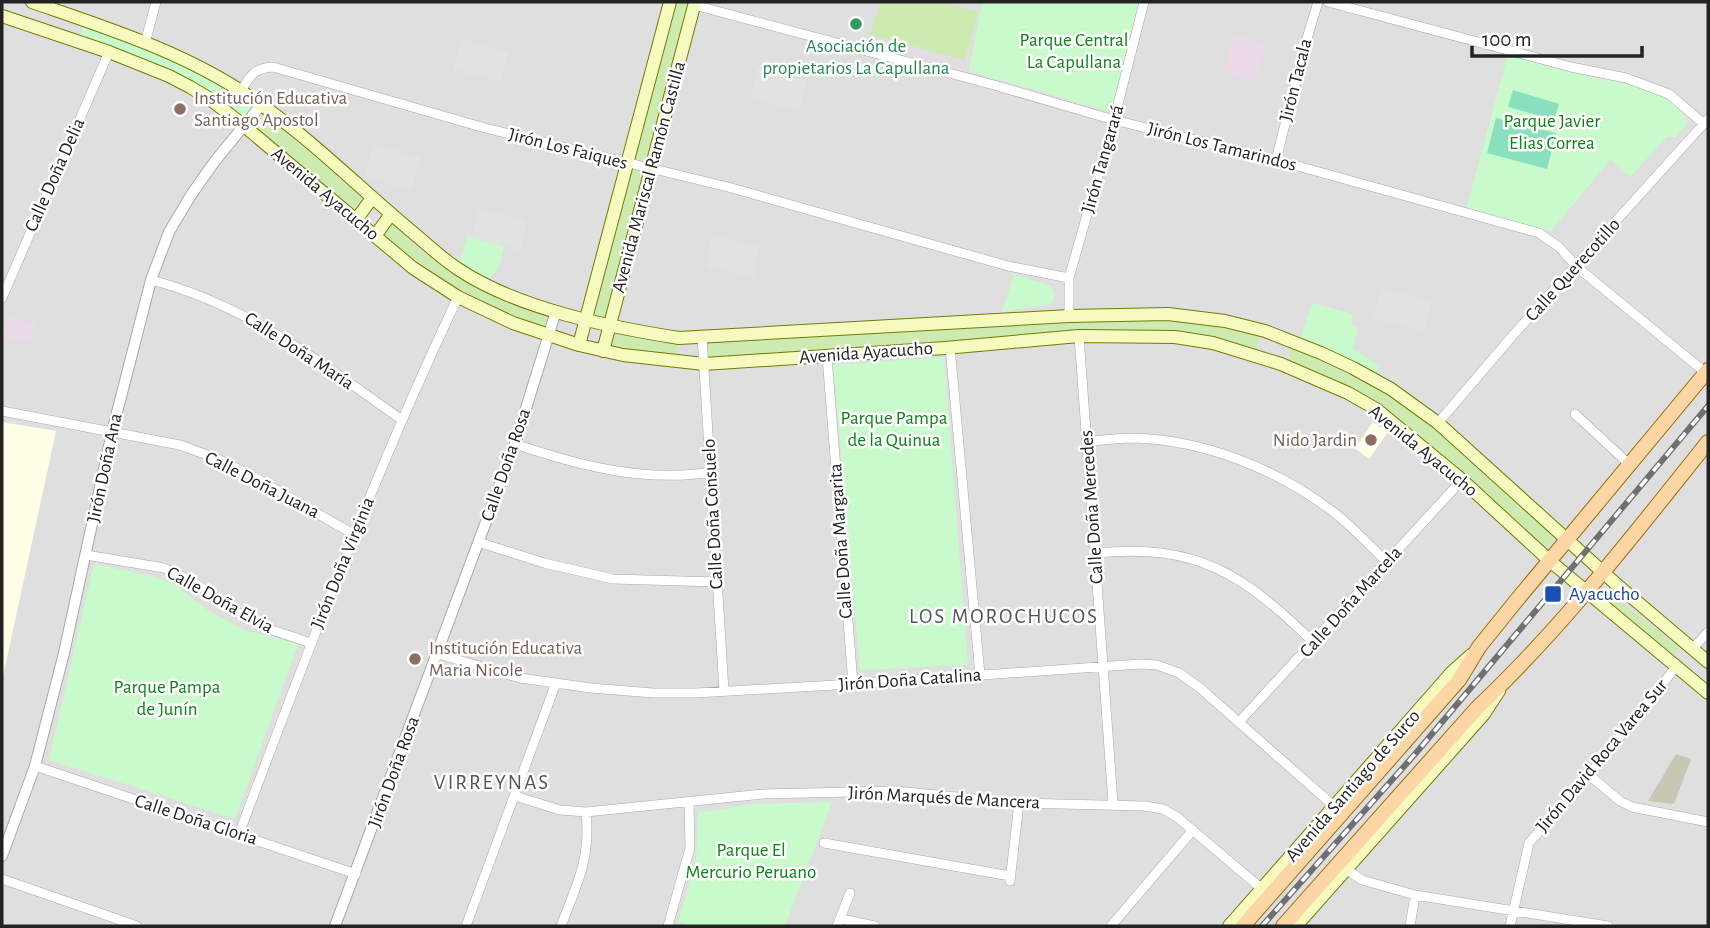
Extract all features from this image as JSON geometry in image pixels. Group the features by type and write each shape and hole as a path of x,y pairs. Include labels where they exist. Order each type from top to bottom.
{"main road":[{"name":"Avenida Ayacucho","path":"32,2 54,6 209,71 261,105 458,270 515,297 610,326 679,338 1069,316 1175,314 1226,321 1289,340 1342,363 1391,389 1438,423 1602,571 1708,662"},
{"name":"Avenida Mariscal Ramón Castilla","path":"579,345 670,2"},
{"name":"Avenida Mariscal Ramón Castilla","path":"603,351 694,4"},
{"path":"2,13 54,29 61,23 54,6"},
{"name":"Avenida Ayacucho","path":"2,13 109,52 190,87 243,125 413,268 458,297 513,323 579,345 603,351 704,364 1079,336 1175,337 1213,342 1281,364 1348,393 1376,410 1462,480 1550,561 1708,693"},
{"path":"74,40 70,27 80,18"},
{"path":"356,220 372,198"},
{"path":"375,236 391,215"},
{"path":"1258,355 1265,331"},
{"path":"678,362 679,338"},
{"path":"1281,364 1289,340"},
{"name":"Avenida Santiago de Surco","path":"1229,926 1451,673 1479,647 1707,372"},
{"name":"Avenida Santiago de Surco","path":"1283,926 1478,707 1507,680 1586,592 1708,442"},
{"name":"Avenida Santiago de Surco","path":"1243,926 1459,680 1479,647"},
{"name":"Avenida Santiago de Surco","path":"1296,926 1484,714 1507,680"}],"street":[{"path":"145,43 156,2"},
{"name":"Jirón Tangarará","path":"1069,316 1069,278 1144,2"},
{"name":"Jirón Tacala","path":"1276,159 1318,2"},
{"path":"1328,2 1571,67 1626,78 1669,94 1706,122"},
{"name":"Jirón Los Tamarindos","path":"694,4 1114,120 1276,159 1539,233 1707,372"},
{"name":"Calle Doña Delia","path":"2,298 109,52"},
{"name":"Jirón Los Faiques","path":"241,91 254,72 273,67 485,128 728,187 1007,266 1069,278"},
{"name":"Jirón Doña Ana","path":"2,856 35,766 86,555 112,432 150,281 169,232 180,214 215,161 261,105"},
{"name":"Calle Querecotillo","path":"1438,423 1514,334 1706,122"},
{"name":"Calle Doña María","path":"150,281 215,302 265,326 402,420"},
{"name":"Jirón Doña Virginia","path":"239,834 354,534 458,297"},
{"name":"Calle Doña Rosa","path":"450,617 514,444 556,311"},
{"name":"Calle Doña Mercedes","path":"1079,336 1113,803"},
{"name":"Calle Doña Consuelo","path":"702,337 723,691"},
{"path":"950,347 980,675"},
{"name":"Calle Doña Margarita","path":"827,356 853,684"},
{"name":"Calle Doña Juana","path":"2,411 180,445 218,459 354,534"},
{"path":"1575,415 1629,464"},
{"path":"1086,442 1152,439 1215,452 1246,463 1317,500 1348,523 1387,562"},
{"path":"514,444 608,470 666,475 711,472"},
{"name":"Calle Doña Marcela","path":"1240,722 1462,480"},
{"path":"478,542 544,563 613,579 717,582"},
{"path":"1095,553 1151,551 1176,554 1209,565 1253,588 1314,643"},
{"name":"Calle Doña Elvia","path":"86,555 164,568 192,581 250,620 311,643"},
{"name":"Jirón Doña Rosa","path":"335,926 450,617"},
{"path":"1692,649 1708,632"},
{"name":"Jirón Doña Catalina","path":"438,654 502,673 556,683 653,693 853,684 1105,666 1157,665 1179,673 1240,722 1335,807"},
{"name":"Jirón David Roca Varea Sur","path":"1510,926 1527,846 1589,775 1676,667"},
{"path":"466,926 556,683"},
{"name":"Calle Doña Gloria","path":"35,766 356,874"},
{"path":"1589,775 1620,801 1632,807 1708,822"},
{"name":"Jirón Marqués de Mancera","path":"515,796 560,810 586,812 763,794 896,791 1019,803 1113,803 1163,809 1177,817 1262,889"},
{"path":"668,926 690,848 689,803"},
{"path":"824,843 1010,879 1019,803"},
{"path":"561,926 585,862 588,844 586,812"},
{"path":"1111,926 1193,830"},
{"path":"1346,869 1362,880 1415,895 1608,926"},
{"path":"2,879 137,926"},
{"path":"850,893 839,923 875,926"},
{"path":"1410,926 1415,895"}],"shaded area":[{"path":"2,2 1708,2 1708,926 2,926"},
{"path":"1235,35 1266,44 1254,82 1224,72"},
{"path":"461,39 509,52 501,82 453,69"},
{"path":"758,68 807,81 799,112 750,98"},
{"path":"373,144 421,158 411,190 364,176"},
{"path":"478,208 527,220 520,250 471,238"},
{"path":"712,236 760,247 753,277 706,267"},
{"path":"1381,288 1432,301 1425,331 1374,318"},
{"path":"8,315 35,324 30,342 2,341"},
{"path":"2,422 56,431 2,681"},
{"name":"Nido Jardin","path":"1373,422 1388,432 1369,459 1355,448"},
{"path":"1676,754 1691,759 1674,804 1648,801"}],"green space":[{"path":"673,2 691,2 649,165 630,162"},
{"path":"881,2 940,2 978,12 965,60 870,35"},
{"name":"Parque Central La Capullana","path":"982,2 1139,2 1111,112 969,71"},
{"path":"84,25 177,61 227,88 258,110 247,112 244,121 215,96 80,38"},
{"name":"Parque Javier Elias Correa","path":"1508,54 1563,71 1642,89 1670,102 1681,111 1688,123 1676,137 1667,137 1630,177 1610,160 1551,231 1466,210"},
{"path":"1513,90 1559,104 1554,120 1508,107"},
{"path":"256,116 273,119 368,197 355,215 252,127 251,121"},
{"path":"1496,118 1556,133 1547,169 1487,153"},
{"path":"627,166 647,172 608,322 589,317"},
{"path":"390,221 418,249 452,272 550,313 545,330 459,294 379,236"},
{"path":"468,235 504,247 499,268 489,278 482,278 459,263"},
{"path":"1014,274 1051,286 1055,295 1051,304 1002,312"},
{"path":"1312,303 1353,314 1351,324 1358,327 1353,349 1381,367 1375,373 1301,337"},
{"path":"1185,318 1251,333 1258,337 1257,349 1177,335 705,362 706,341 1073,319"},
{"path":"610,324 679,336 678,362 603,350"},
{"path":"1293,346 1390,394 1435,427 1556,537 1547,548 1420,437 1379,407 1288,361"},
{"name":"Parque Pampa de la Quinua","path":"944,357 968,665 860,670 833,365"},
{"name":"Parque Pampa de Junín","path":"94,564 152,576 174,584 206,609 244,630 298,644 235,819 49,760"},
{"path":"1612,595 1680,648 1674,655 1607,601"},
{"name":"Parque El Mercurio Peruano","path":"832,802 785,926 689,926 678,922 696,860 698,813 752,804"}],"railway":[{"path":"1262,926 1416,753 1708,406"}],"place":[{"name":"Asociación de propietarios La Capullana","path":"856,24"},
{"name":"Institución Educativa Santiago Apostol","path":"180,109"},
{"name":"Nido Jardin","path":"1371,440"},
{"name":"Ayacucho","path":"1553,594"},
{"name":"Institución Educativa Maria Nicole","path":"415,659"}],"district":[{"name":"LOS MOROCHUCOS","path":"1004,616"},
{"name":"VIRREYNAS","path":"492,782"}]}
